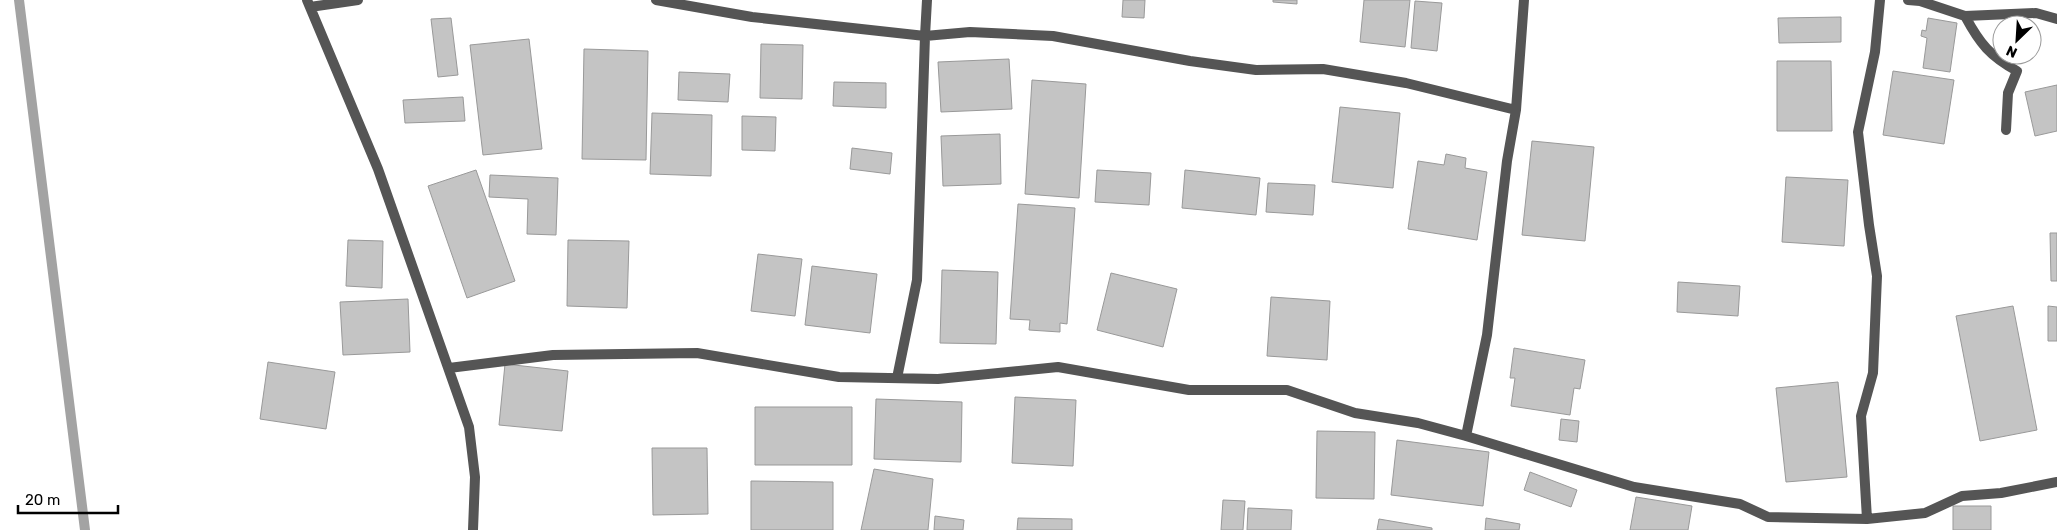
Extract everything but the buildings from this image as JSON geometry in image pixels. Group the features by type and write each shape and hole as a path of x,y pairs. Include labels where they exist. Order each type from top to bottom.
{"street":[{"path":"358,0 308,3 378,169 469,427 475,477 473,530"},
{"path":"656,0 752,17 925,36 970,32 1054,36 1190,61 1256,70 1323,69 1406,83 1516,110"},
{"path":"896,378 918,280 927,0"},
{"path":"1466,436 1487,336 1505,178 1516,110 1524,0"},
{"path":"1867,519 1861,416 1873,373 1877,276 1858,132 1875,52 1880,0"},
{"path":"1908,0 1920,1 1966,16 2036,13 2057,19"},
{"path":"1966,16 1978,40 1999,61 2017,71 2008,93 2006,130"},
{"path":"449,368 553,355 697,353 840,377 938,379 1058,367 1189,390 1287,390 1355,413 1418,422 1634,487 1740,504 1768,518 1867,519 1925,513 1962,496 2001,493 2057,482"}],"waterway":[{"path":"19,0 85,530"}]}
